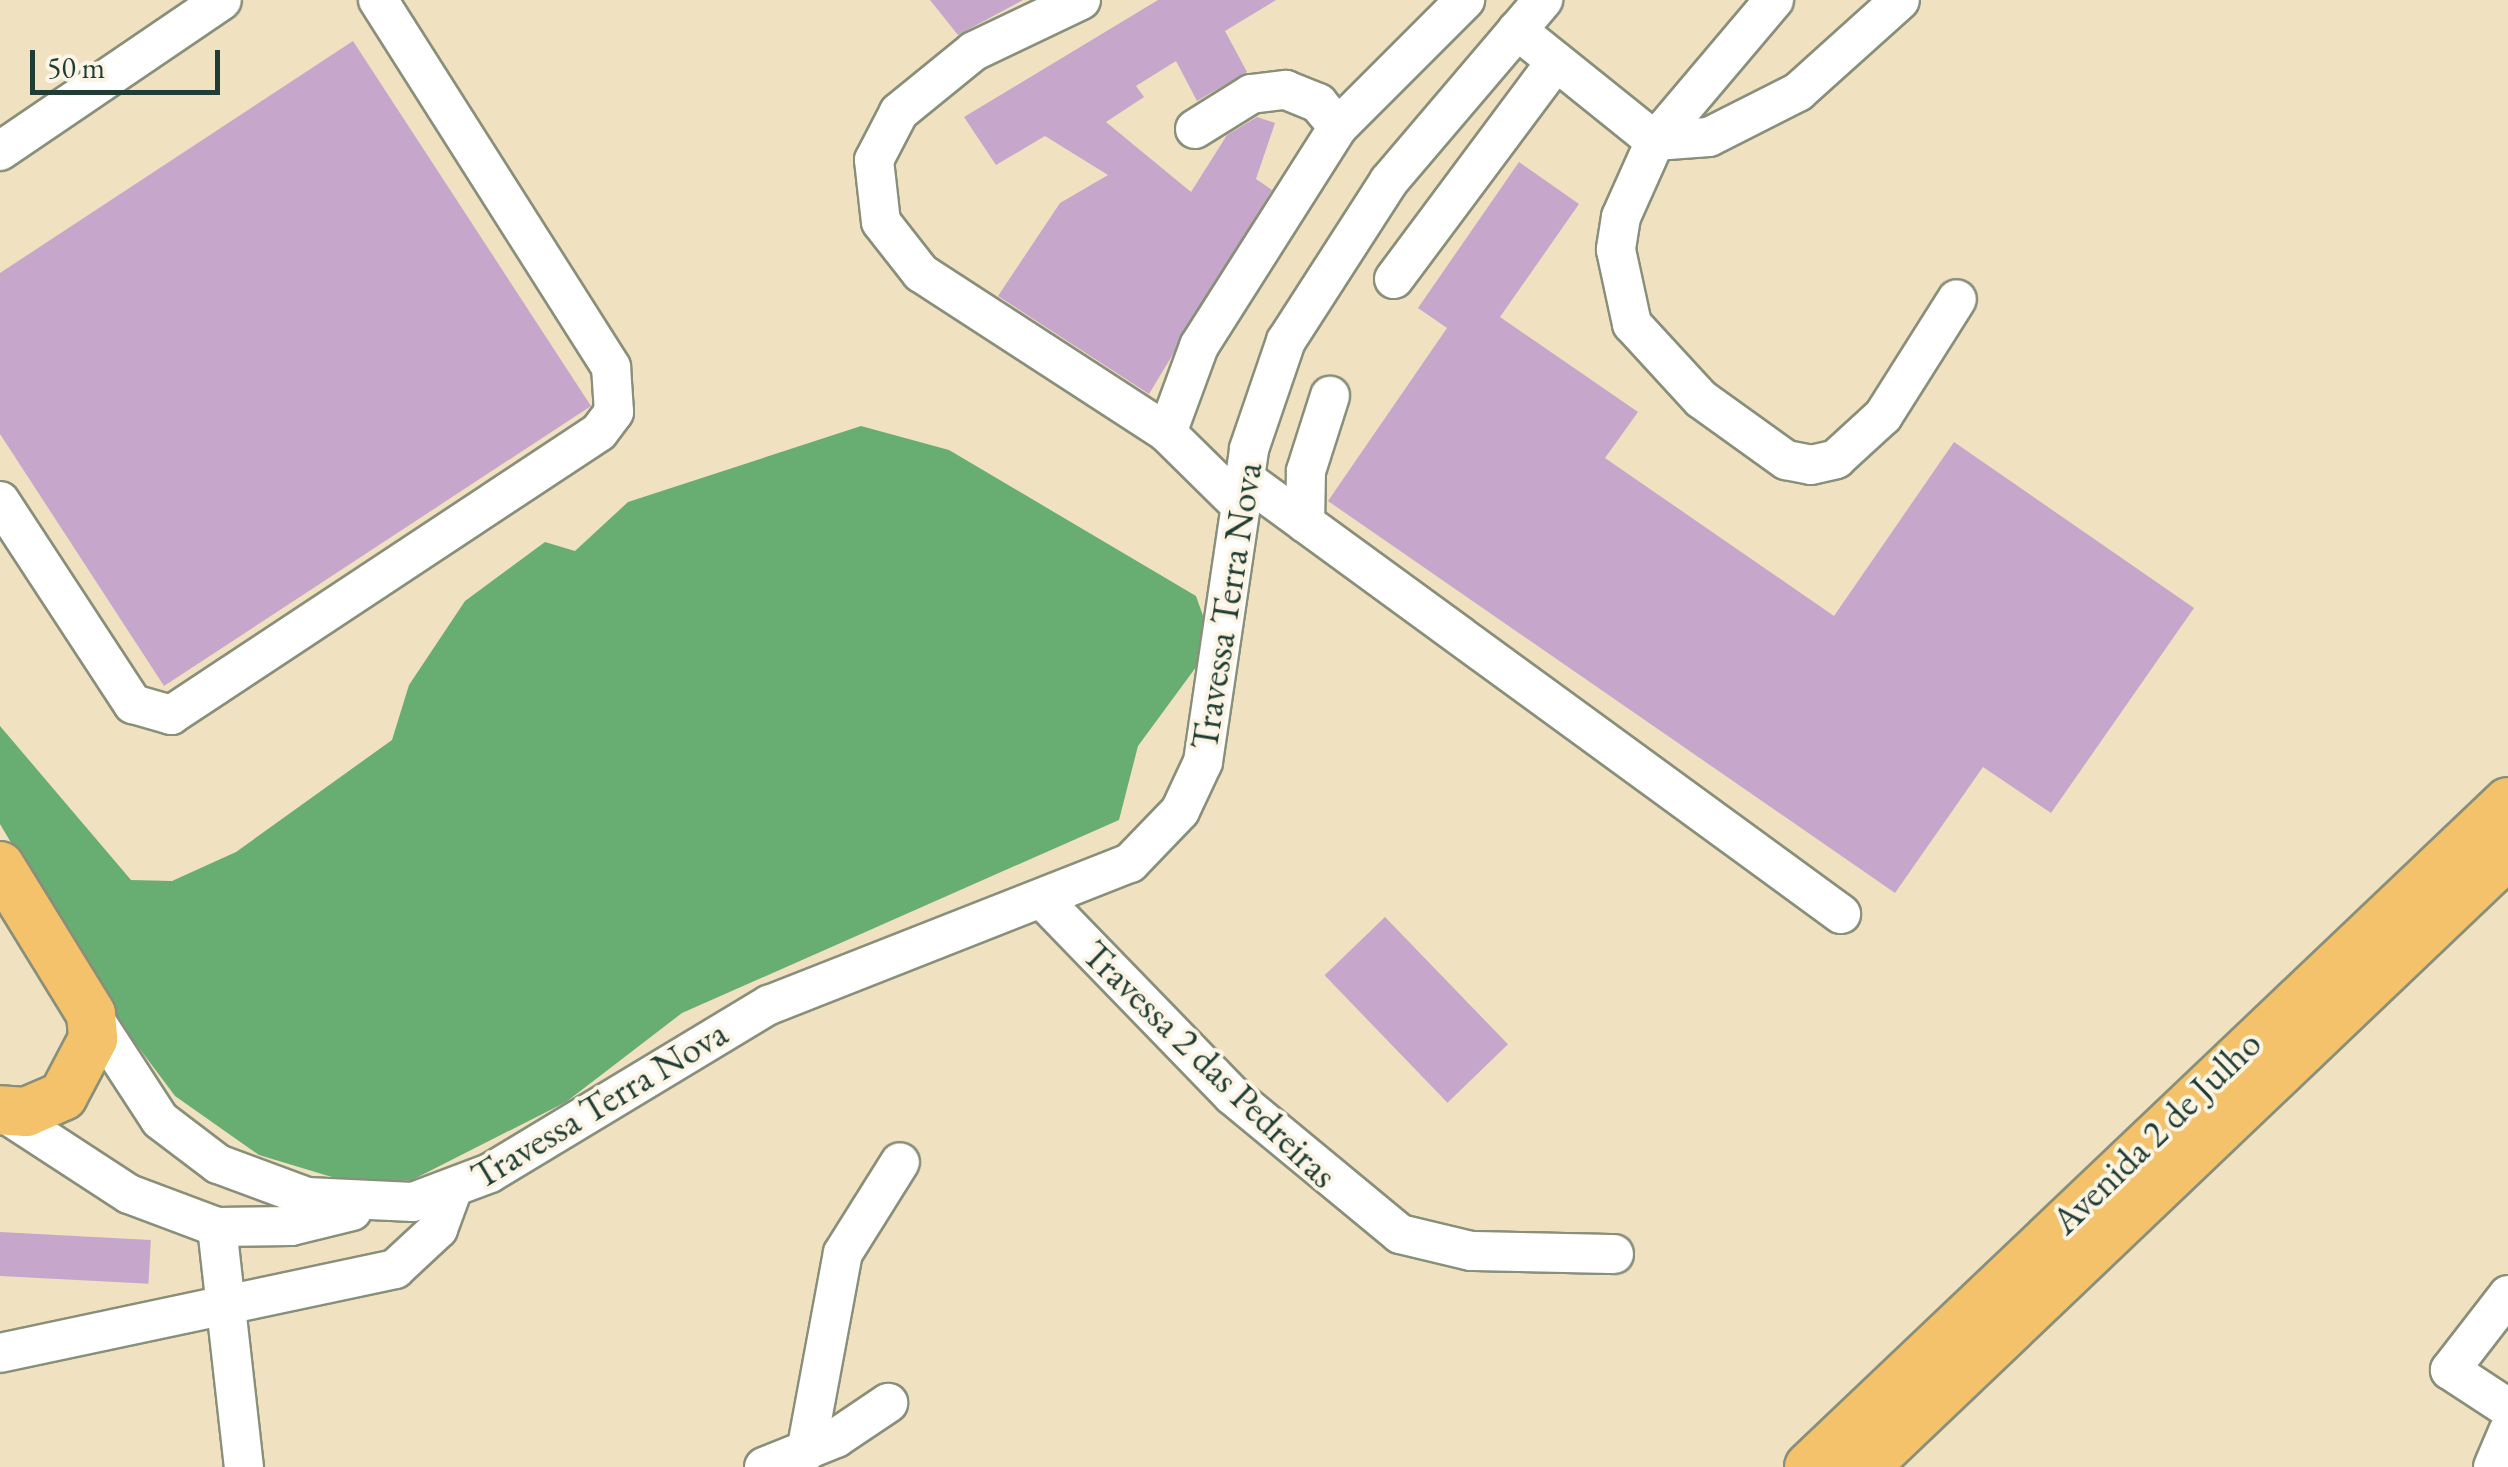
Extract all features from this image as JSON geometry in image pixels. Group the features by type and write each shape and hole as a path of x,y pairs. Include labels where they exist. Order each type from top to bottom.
{"main road":[{"name":"Avenida 2 de Julho","path":"1809,1467 2508,802"},
{"name":"Avenida 2 de Julho","path":"1865,1467 2508,854"},
{"path":"0,866 92,1014 77,1083 45,1108 0,1110"}],"street":[{"path":"0,151 222,0"},
{"path":"0,500 133,704 171,715 599,432 614,412 611,367 378,0"},
{"path":"1081,0 974,50 920,90 874,160 874,197 896,249 921,273 1167,432 1243,492 1305,523 1841,914"},
{"path":"1167,432 1199,346 1338,127 1464,0"},
{"name":"Travessa Terra Nova","path":"374,1204 452,1191 770,1005 1044,900 1130,862 1192,788 1216,714 1243,492 1268,386 1316,284 1542,0"},
{"path":"1774,0 1655,142 1616,250 1632,324 1701,399 1786,460 1836,459 1862,439 1957,300"},
{"path":"1517,30 1655,142 1709,137 1798,92 1900,0"},
{"path":"1394,279 1556,62"},
{"path":"1195,129 1251,94 1286,90 1318,102 1338,127"},
{"path":"1305,523 1306,471 1330,396"},
{"name":"Travessa 2 das Pedreiras","path":"1044,900 1232,1095 1400,1234 1471,1251 1614,1254"},
{"path":"92,1014 139,1094 218,1164 307,1197 374,1204"},
{"path":"0,1110 128,1194 217,1227 292,1226 374,1204"},
{"path":"806,1452 842,1253 900,1162"},
{"path":"0,1354 395,1269 438,1229 452,1191"},
{"path":"217,1227 244,1467"},
{"path":"2508,1295 2450,1370 2508,1408"},
{"path":"764,1467 806,1452 888,1403"},
{"path":"2492,1467 2508,1431"}],"green space":[{"path":"861,426 949,450 1196,596 1213,644 1138,746 1119,820 682,1013 566,1102 412,1180 345,1181 259,1155 175,1096 106,1004 0,824 0,726 131,880 172,881 236,852 392,740 409,685 465,601 545,542 575,551 628,502"}],"building":[{"path":"930,0 1023,0 958,35"},
{"path":"1158,0 1276,0 1225,31 1247,72 1197,101 1176,61 1136,86 1144,97 1106,122 1191,192 1227,135 1257,117 1275,123 1256,179 1272,190 1149,394 998,296 1060,203 1108,175 1045,136 996,165 964,117"},
{"path":"353,41 591,406 164,686 0,434 0,273"},
{"path":"1519,162 1579,204 1500,317 1638,412 1605,458 1834,616 1954,442 2194,608 2051,813 1983,767 1895,893 1328,501 1447,328 1418,308"},
{"path":"1385,917 1508,1044 1448,1103 1325,975"},
{"path":"0,1232 151,1240 148,1284 0,1276"}]}
